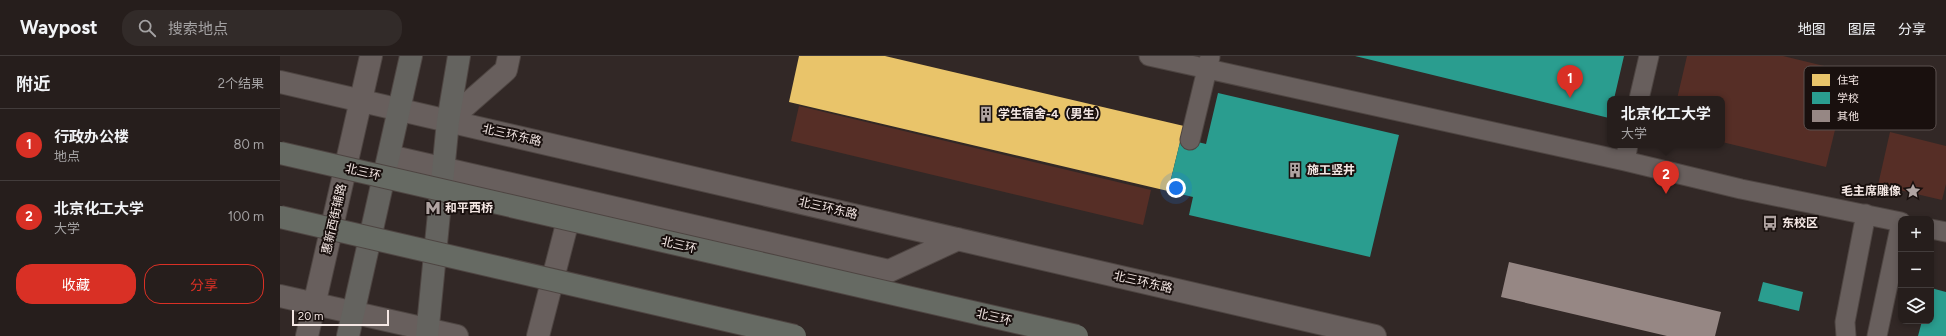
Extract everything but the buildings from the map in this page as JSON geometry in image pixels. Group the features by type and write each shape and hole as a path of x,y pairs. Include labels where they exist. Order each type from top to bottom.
{"highway":[{"name":"北三环","path":"280,153 1077,336"},
{"path":"280,217 795,336"}],"main road":[{"path":"348,336 411,56"},
{"path":"427,333 448,121 459,56"}],"street":[{"name":"惠新西街辅路","path":"307,336 362,101 371,56"},
{"path":"448,121 506,70 510,56"},
{"name":"北三环东路","path":"280,82 1375,336"},
{"path":"389,156 889,272 958,239"},
{"path":"538,336 573,198"},
{"path":"280,296 353,313 427,333 457,336"}],"lane":[{"path":"1149,56 1208,62 1626,153 1741,189 1866,214 1898,222"},
{"path":"1640,96 1649,56"},
{"path":"1190,140 1208,62"},
{"path":"1846,336 1844,322 1866,214"},
{"path":"1934,230 1946,232"},
{"path":"1877,336 1898,237"}],"shaded area":[{"path":"1687,56 1783,56 1824,66 1804,66 1804,130 1835,130 1826,167 1725,143 1725,96 1678,96"},
{"path":"799,106 1151,190 1143,225 791,141"},
{"path":"1890,132 1946,146 1946,184 1942,200 1878,185"}],"place":[{"name":"行政办公楼","path":"1570,98"},
{"name":"学生宿舍-4（男生）","path":"986,114"},
{"name":"施工竖井","path":"1295,170"},
{"name":"毛主席雕像","path":"1913,191"},
{"name":"北京化工大学","path":"1666,194"},
{"name":"和平西桥","path":"433,208"},
{"name":"东校区","path":"1770,223"}]}
